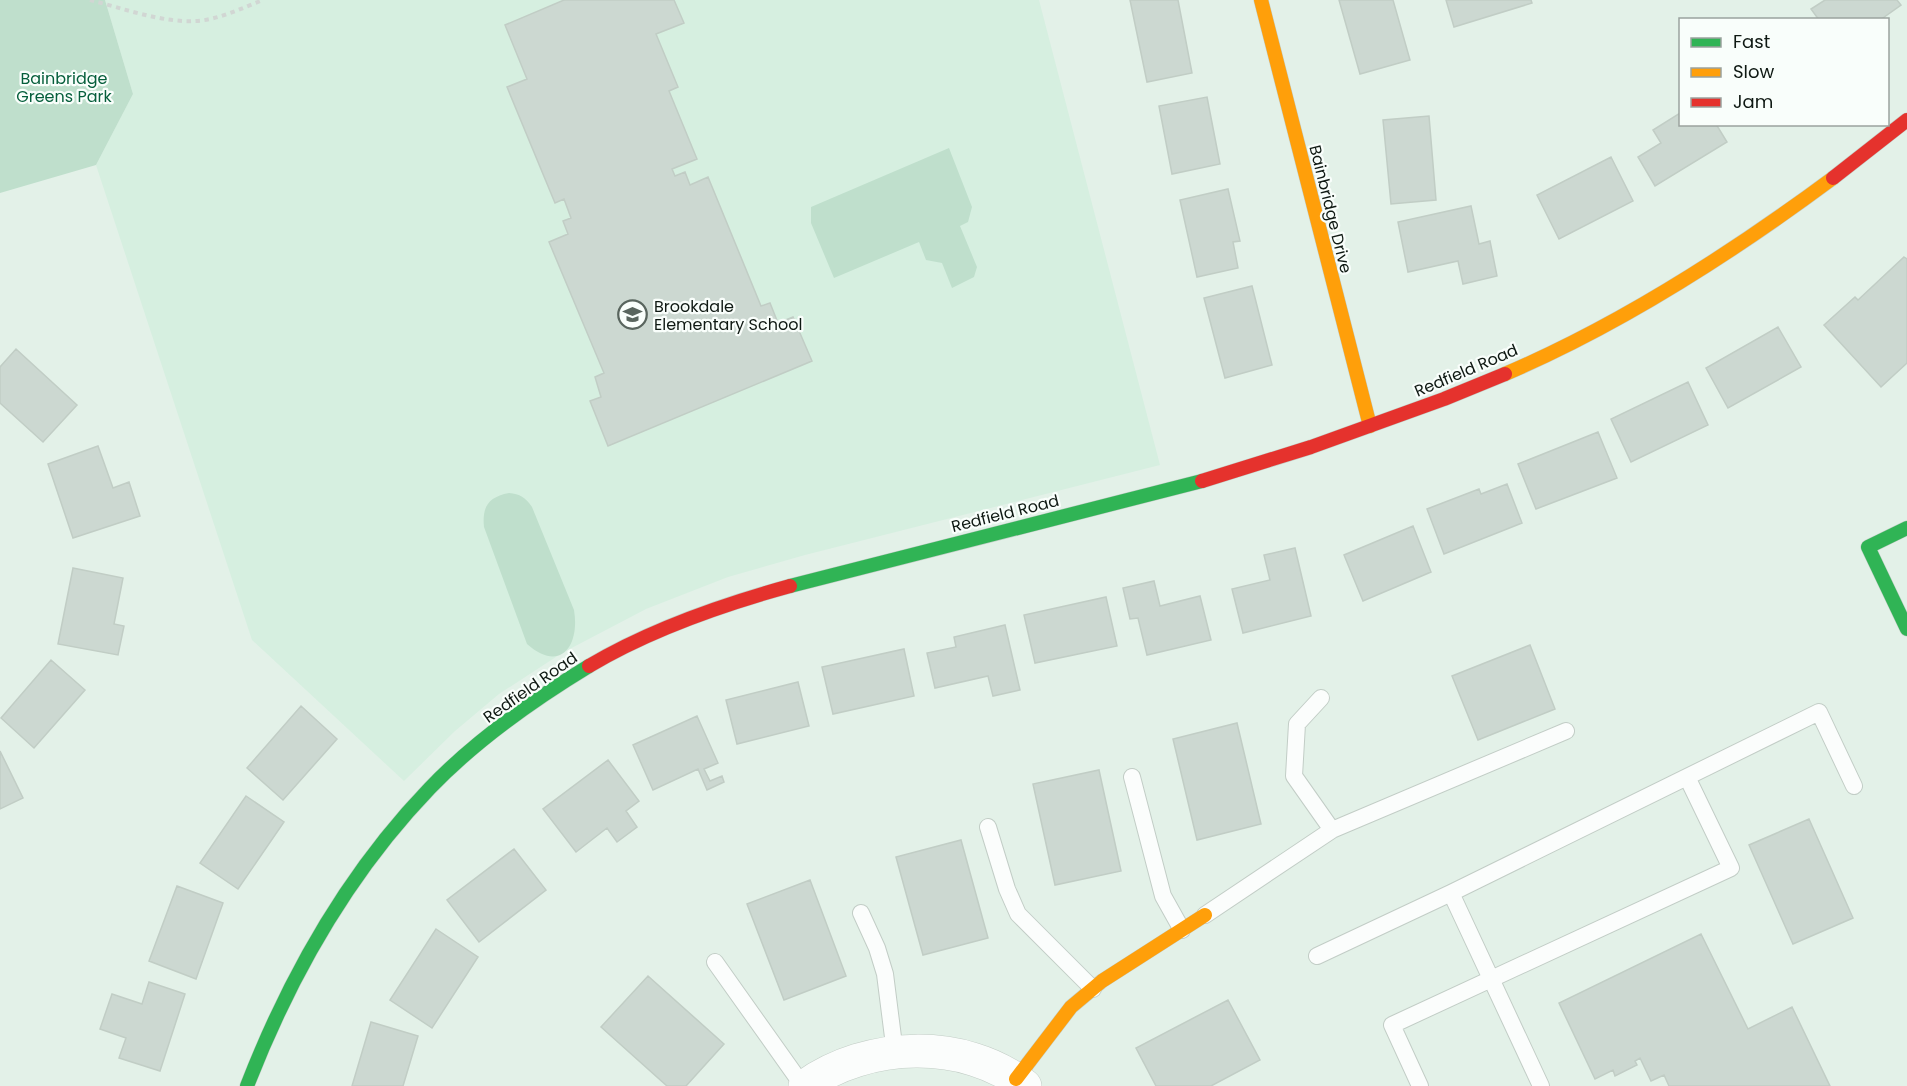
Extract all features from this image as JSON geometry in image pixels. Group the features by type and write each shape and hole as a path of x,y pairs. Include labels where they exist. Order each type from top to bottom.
{"street":[{"name":"Bainbridge Drive","path":"1261,0 1370,426"},
{"name":"Redfield Road","path":"246,1086 264,1038 283,998 319,934 348,890 400,822 429,789 471,750 564,680 641,638 746,599 1275,459 1457,394 1535,359 1615,318 1702,268 1799,203 1907,120"},
{"path":"1907,528 1868,547 1907,629"},
{"path":"804,1086 814,1079 854,1062 895,1053 926,1051 953,1053 982,1062 1012,1081 1071,1007 1138,957 1205,915"}],"lane":[{"path":"1321,698 1297,724 1294,776 1332,830"},
{"path":"1317,956 1451,893 1819,712 1854,786"},
{"path":"1205,915 1332,830 1566,731"},
{"path":"1132,777 1163,896 1182,930"},
{"path":"1420,1086 1392,1025 1731,868 1687,777"},
{"path":"988,827 1007,889 1018,914 1093,989"},
{"path":"1451,893 1541,1086"},
{"path":"861,913 877,948 885,974 895,1053"},
{"path":"715,962 804,1086"}],"path":[{"path":"90,0 173,20 197,21 263,0"}],"shaded area":[{"name":"Brookdale Elementary School","path":"105,0 1039,0 1160,465 805,555 728,577 646,609 562,653 499,694 455,731 404,781 252,640 96,165 133,94"}],"green space":[{"name":"Bainbridge Greens Park","path":"0,0 105,0 133,94 96,165 0,193"},
{"path":"949,148 972,207 968,222 960,226 977,267 974,277 952,288 942,263 926,260 919,242 834,278 811,223 811,207"},
{"path":"509,493 522,497 532,507 574,610 575,623 571,644 558,656 539,653 527,644 484,527 484,514 488,504 496,497"}],"building":[{"path":"564,0 674,0 684,23 656,34 678,87 669,91 697,159 672,169 675,176 685,172 690,185 708,177 761,306 770,303 778,323 793,317 812,361 608,446 590,401 601,397 595,377 604,373 549,242 568,234 563,221 571,218 564,199 555,203 507,87 527,79 505,25"},
{"path":"1130,0 1178,0 1192,73 1147,82"},
{"path":"1339,0 1393,0 1410,60 1360,74"},
{"path":"1446,0 1531,0 1532,3 1454,27"},
{"path":"1825,0 1897,0 1901,5 1883,18 1818,18 1811,9"},
{"path":"1207,97 1220,164 1172,174 1159,106"},
{"path":"1679,114 1679,126 1717,126 1727,142 1655,186 1638,157 1661,143 1653,130"},
{"path":"1429,116 1436,200 1391,204 1383,120"},
{"path":"1611,157 1633,201 1559,239 1537,195"},
{"path":"1228,189 1240,241 1233,242 1238,268 1197,277 1180,200"},
{"path":"1471,206 1479,244 1490,241 1497,276 1463,284 1458,261 1408,272 1398,222"},
{"path":"1904,257 1907,259 1907,363 1881,387 1824,325 1855,297 1858,300"},
{"path":"1252,286 1272,365 1225,378 1204,298"},
{"path":"1778,327 1801,367 1728,408 1706,368"},
{"path":"16,349 77,405 43,442 0,403 0,367"},
{"path":"1688,382 1708,425 1631,462 1611,419"},
{"path":"1598,432 1617,478 1536,509 1518,464"},
{"path":"98,446 113,488 129,482 140,516 73,538 48,464"},
{"path":"1507,484 1522,523 1444,554 1427,509 1479,489 1481,494"},
{"path":"1413,526 1431,572 1363,601 1344,555"},
{"path":"1295,548 1311,616 1243,633 1232,589 1270,580 1264,555"},
{"path":"73,568 123,578 114,624 124,626 118,655 58,644"},
{"path":"1154,581 1160,606 1200,596 1211,640 1147,655 1138,618 1130,619 1123,588"},
{"path":"1106,597 1117,646 1035,663 1024,615"},
{"path":"1005,625 1020,690 993,696 988,676 935,688 927,653 956,647 954,637"},
{"path":"1530,645 1555,709 1478,740 1452,676"},
{"path":"904,649 914,696 833,714 822,667"},
{"path":"51,660 85,690 34,748 1,718"},
{"path":"798,682 809,726 737,744 726,700"},
{"path":"301,706 337,739 283,800 247,768"},
{"path":"697,716 718,763 704,769 710,781 722,776 724,782 707,790 698,769 653,790 633,745"},
{"path":"1237,723 1261,824 1197,840 1173,739"},
{"path":"0,751 23,798 0,809"},
{"path":"608,760 639,801 626,811 637,827 617,842 607,828 576,852 543,809"},
{"path":"1099,770 1121,871 1055,885 1033,784"},
{"path":"246,796 284,822 238,889 200,863"},
{"path":"1809,819 1853,918 1793,944 1749,845"},
{"path":"961,840 988,938 923,955 896,857"},
{"path":"514,849 546,890 479,942 447,900"},
{"path":"810,880 846,976 784,1000 747,904"},
{"path":"177,886 223,903 196,979 149,961"},
{"path":"436,929 478,957 432,1028 390,1000"},
{"path":"1701,934 1748,1029 1792,1007 1830,1086 1669,1086 1664,1075 1651,1081 1640,1058 1635,1061 1637,1065 1615,1076 1613,1070 1595,1079 1559,1003"},
{"path":"648,976 724,1044 686,1086 667,1086 601,1027"},
{"path":"149,982 185,994 160,1071 119,1058 126,1038 100,1029 112,994 142,1004"},
{"path":"1228,1000 1260,1060 1211,1086 1156,1086 1136,1048"},
{"path":"371,1022 418,1036 403,1086 352,1086"}],"traffic: fast":[{"path":"790,586 1202,481"},
{"path":"1907,528 1868,547 1907,629"},
{"path":"247,1086 302,966 348,891 401,820 447,771 485,738 526,707 589,666"}],"traffic: slow":[{"path":"1261,0 1370,426"},
{"path":"1505,374 1634,310 1716,260 1833,178"},
{"path":"1016,1079 1071,1007 1102,981 1205,915"}],"traffic: jam":[{"path":"1833,178 1907,120"},
{"path":"1202,481 1311,447 1444,399 1505,374"},
{"path":"589,666 687,619 790,586"}],"place":[{"name":"Brookdale Elementary School","path":"633,315"}]}
